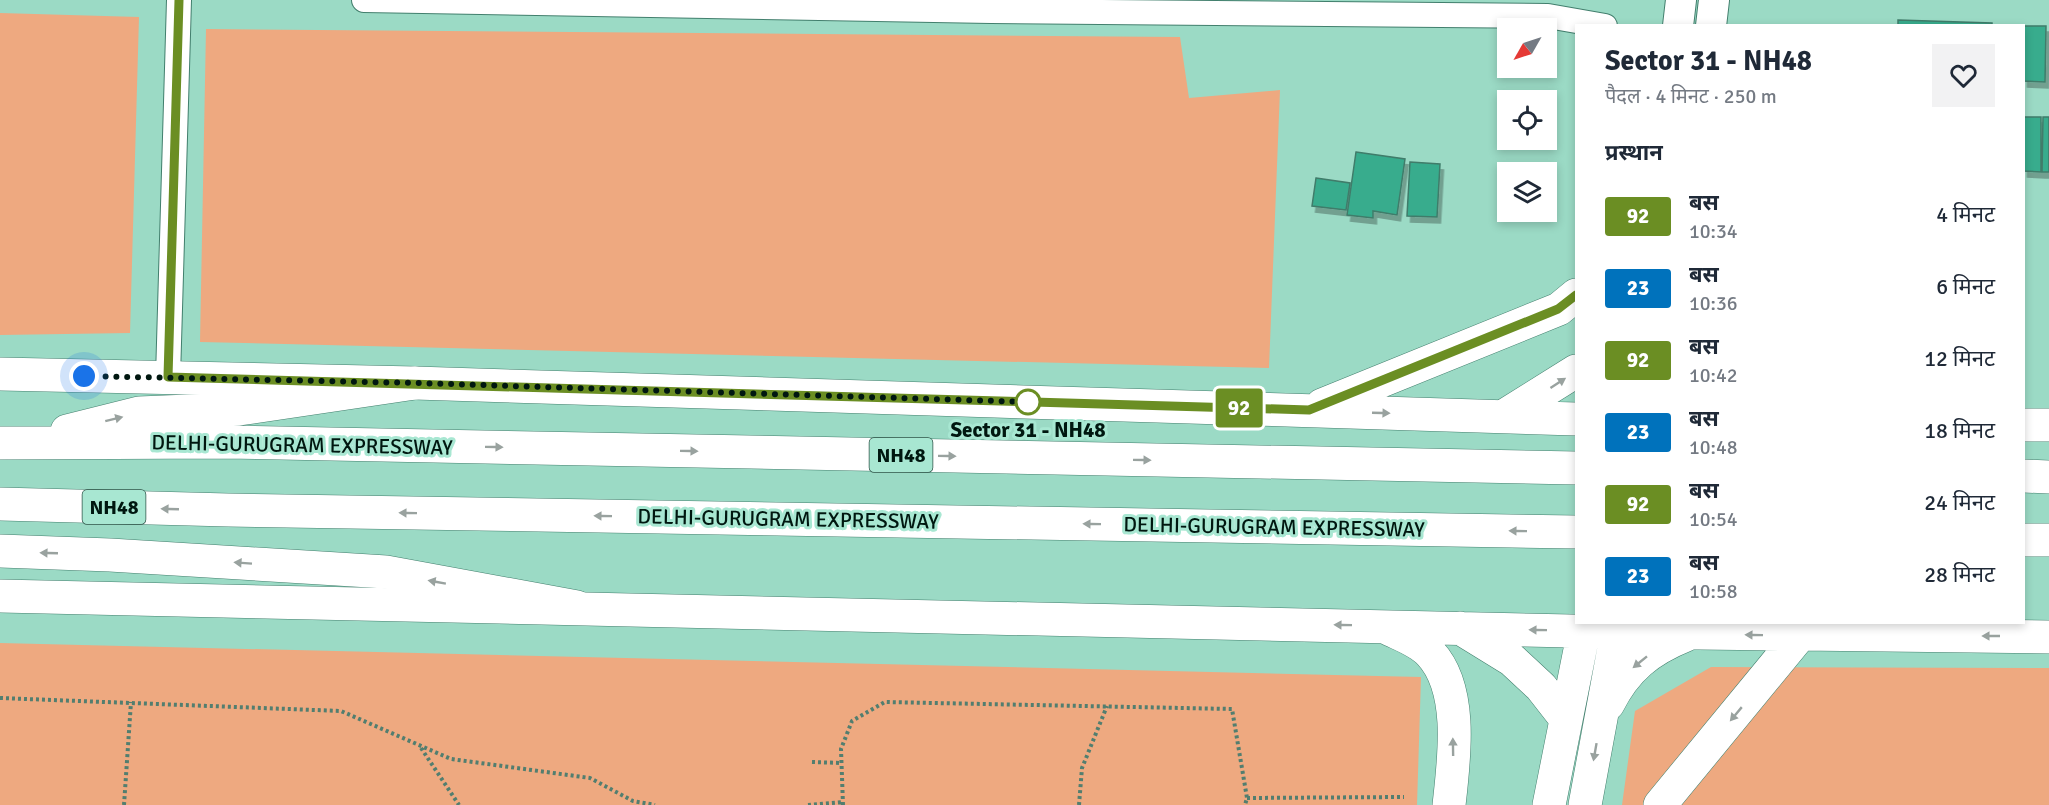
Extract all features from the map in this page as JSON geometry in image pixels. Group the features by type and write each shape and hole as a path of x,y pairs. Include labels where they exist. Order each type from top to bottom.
{"main road":[{"path":"1309,410 1558,309 1575,296"},
{"path":"1504,416 1575,372"},
{"path":"0,374 415,383 1575,418"},
{"path":"8,443 139,413 239,409 415,383"},
{"path":"2025,425 2049,425"},
{"name":"DELHI-GURUGRAM EXPRESSWAY","path":"8,443 226,442 1575,468"},
{"path":"2025,476 2049,477"},
{"name":"DELHI-GURUGRAM EXPRESSWAY","path":"0,504 228,510 1575,532"},
{"path":"2025,540 2049,540"},
{"path":"0,551 110,555 386,572 577,607"},
{"path":"0,596 1460,628 1584,626 1691,633 1799,636 2049,637"},
{"path":"1384,626 1415,642 1430,653 1442,669 1448,684 1452,702 1454,762 1449,805"},
{"path":"1550,805 1584,626"},
{"path":"1586,805 1618,627"},
{"path":"1460,628 1512,660 1541,687 1566,718"},
{"path":"1601,719 1618,684 1634,666 1660,646 1691,633"},
{"path":"1660,805 1799,636"}],"street":[{"path":"168,377 179,0"},
{"path":"364,0 1133,6 1548,16 1594,24"},
{"path":"1678,24 1681,0"},
{"path":"1711,24 1714,0"}],"path":[{"path":"0,698 341,711 421,748 451,759 590,778 633,801 655,805"},
{"path":"124,805 131,702"},
{"path":"808,805 843,803 841,749 852,721 885,702 1232,709 1247,798 1245,805"},
{"path":"1079,805 1082,768 1107,706"},
{"path":"421,748 459,805"},
{"path":"812,762 842,763"},
{"path":"1247,798 1404,797"}],"shaded area":[{"path":"0,13 139,17 130,333 0,335"},
{"path":"206,29 1180,37 1189,98 1280,90 1269,368 200,342"},
{"path":"0,643 1421,677 1417,805 0,805"},
{"path":"1711,667 2049,668 2049,805 1622,805 1635,711"}],"building":[{"path":"1898,20 1992,23 1992,24 1898,24"},
{"path":"2025,26 2046,26 2045,82 2025,81"},
{"path":"2025,117 2041,117 2041,172 2025,171"},
{"path":"2043,117 2049,117 2049,172 2042,172"},
{"path":"1356,152 1405,159 1397,215 1373,211 1373,218 1347,215"},
{"path":"1410,162 1440,164 1437,217 1407,216"},
{"path":"1316,178 1350,183 1346,210 1312,206"}],"bus line":[{"name":"92","path":"179,0 168,377 1309,410 1558,309 1575,296"}],"place":[{"name":"Sector 31 - NH48","path":"1028,402"}],"route":[{"path":"84,376 415,383 1028,402"}]}
